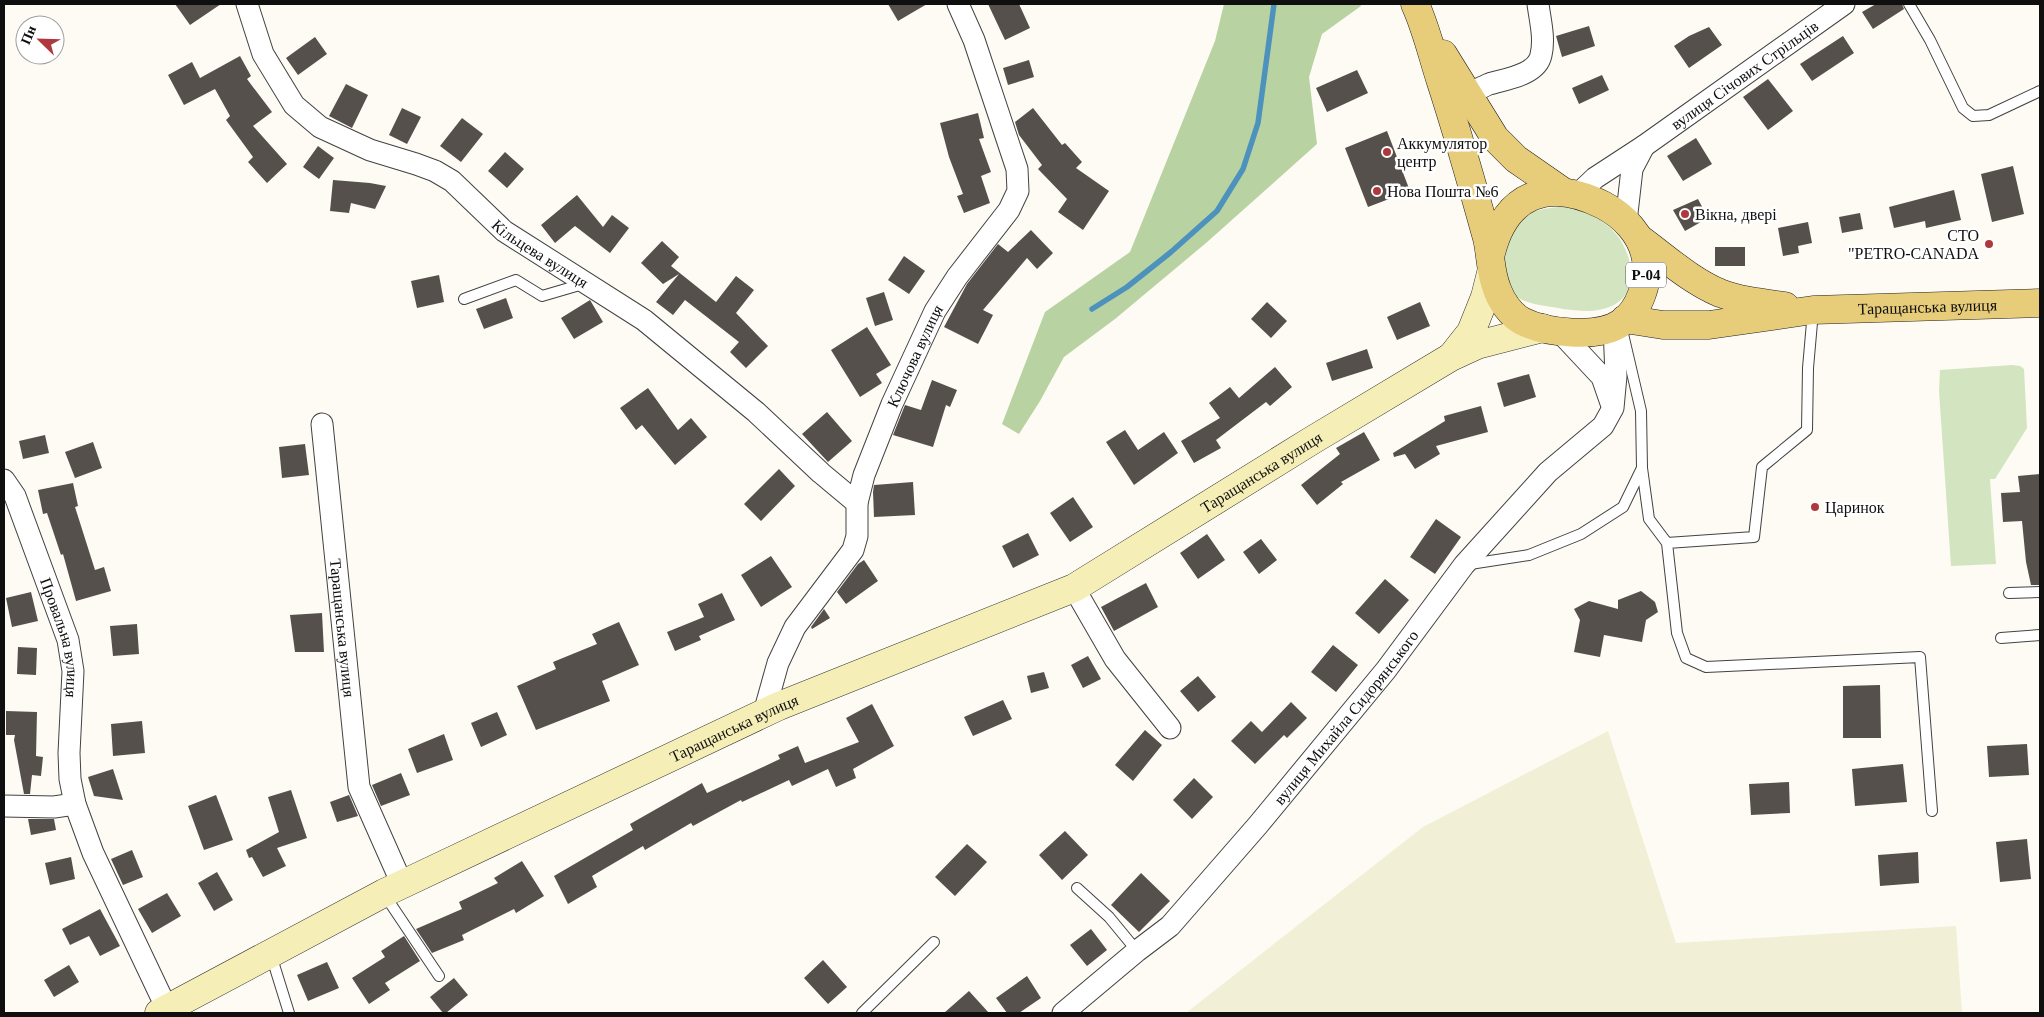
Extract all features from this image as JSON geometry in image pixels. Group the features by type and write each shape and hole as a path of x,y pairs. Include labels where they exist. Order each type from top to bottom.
{"main road":[{"name":"Р-04","path":"1418,10 1495,138 1516,159 1570,192 1610,209 1633,231 1646,259 1646,275 1642,294 1620,323 1580,333 1551,330 1522,320 1508,308 1498,292 1463,148 1418,10"},
{"path":"1491,263 1495,237 1503,221 1514,208 1528,198 1544,192 1570,192"},
{"name":"Таращанська вулиця","path":"1633,231 1691,277 1720,293 1752,302 1813,310"},
{"name":"Таращанська вулиця","path":"1451,357 1471,332 1485,298 1491,263"},
{"name":"Таращанська вулиця","path":"1620,323 1709,325 1813,310 2040,304"},
{"name":"Таращанська вулиця","path":"163,1011 393,888 764,713 1074,588 1311,441 1451,357 1484,343 1551,330"}],"street":[{"name":"Кільцева вулиця","path":"247,4 262,54 294,106 320,126 336,134 370,150 435,171 452,181 504,231 644,320 756,412 821,473 857,503"},
{"name":"Ключова вулиця","path":"764,713 778,663 795,626 853,550 856,536 857,503 864,475 892,404 935,311 957,277 1009,210 1018,191 1017,169 974,40 958,4"},
{"path":"1468,94 1487,85 1524,74 1535,66 1541,56 1543,38 1538,4"},
{"name":"вулиця Січових Стрільців","path":"1570,192 1644,146 1844,4"},
{"name":"вулиця Січових Стрільців","path":"1633,231 1632,169 1644,146"},
{"path":"1613,408 1620,323"},
{"path":"1551,330 1602,377 1613,408"},
{"name":"вулиця Михайла Сидорянського","path":"1063,1013 1170,926 1258,825 1386,670 1464,565 1548,472 1603,426 1613,408"},
{"name":"Таращанська вулиця","path":"322,424 359,787 393,888"},
{"name":"Провальна вулиця","path":"4,480 15,496 68,640 74,671 69,753 70,779 75,804 93,852 163,1011"},
{"path":"1074,588 1115,659 1170,728"},
{"path":"4,806 54,807 75,804"}],"lane":[{"path":"1909,4 1930,40 1964,108 1974,116 1989,115 2040,90"},
{"path":"464,300 516,280 542,296 584,283"},
{"path":"1667,543 1754,537 1762,467 1807,430 1808,368 1813,310"},
{"path":"1620,323 1641,411 1642,468 1649,519 1667,543 1677,633 1686,658 1706,667 1920,657 1932,811"},
{"path":"1464,565 1529,555 1581,534 1623,508 1642,468"},
{"path":"2009,593 2040,592"},
{"path":"2001,638 2040,635"},
{"path":"393,888 439,976"},
{"path":"1077,888 1108,917 1137,951"},
{"path":"862,1013 934,942"},
{"path":"271,954 289,1013"}],"shaded area":[{"path":"1608,731 1676,943 1956,926 1962,1013 1186,1013 1423,827"}],"green space":[{"path":"1224,4 1360,4 1361,6 1322,34 1309,77 1317,144 1206,243 1115,319 1064,357 1019,434 1002,424 1045,312 1130,252 1215,41"},
{"path":"1567,206 1600,220 1611,228 1622,242 1630,262 1630,283 1627,292 1621,300 1612,306 1594,311 1563,309 1524,301 1509,289 1504,271 1504,241 1509,230 1517,221 1528,214"},
{"path":"2020,366 2024,369 2027,428 1995,479 1990,479 1996,564 1951,566 1939,391 1940,370"}],"building":[{"path":"175,4 221,4 190,25"},
{"path":"888,4 927,4 898,21"},
{"path":"988,4 1019,4 1030,28 1005,40"},
{"path":"1876,4 1902,4 1904,9 1873,29 1862,12"},
{"path":"1589,26 1595,46 1562,57 1556,36"},
{"path":"1709,27 1722,45 1689,68 1674,46 1689,36"},
{"path":"1843,36 1854,53 1812,81 1800,64"},
{"path":"315,37 327,54 298,75 286,58"},
{"path":"240,56 251,76 247,79 272,112 253,126 287,164 267,183 248,162 253,157 226,120 230,116 215,89 184,105 168,75 192,62 200,78"},
{"path":"1029,60 1034,77 1008,85 1003,68"},
{"path":"1357,70 1368,93 1327,112 1316,88"},
{"path":"1602,75 1609,90 1579,104 1572,88"},
{"path":"1768,79 1793,111 1768,130 1743,97"},
{"path":"346,84 368,95 352,128 329,116"},
{"path":"402,108 421,117 407,144 389,135"},
{"path":"1033,108 1062,145 1065,143 1082,162 1076,168 1109,191 1083,230 1058,212 1067,199 1038,169 1042,165 1019,135 1015,122"},
{"path":"978,113 984,138 979,139 991,172 981,176 990,203 964,213 957,196 963,194 949,157 940,123"},
{"path":"462,118 483,134 461,162 440,146"},
{"path":"1387,131 1410,191 1368,207 1345,148"},
{"path":"1696,138 1712,164 1683,181 1667,156"},
{"path":"318,146 334,158 319,179 303,167"},
{"path":"505,152 524,169 507,188 488,171"},
{"path":"2013,166 2024,214 1992,222 1981,174"},
{"path":"333,180 386,186 375,209 351,203 349,213 330,211"},
{"path":"1954,190 1961,220 1926,228 1925,221 1894,228 1889,207"},
{"path":"577,195 603,227 612,215 629,228 610,253 575,226 555,243 541,225"},
{"path":"1698,199 1708,218 1685,231 1673,210"},
{"path":"1860,213 1863,229 1842,233 1839,217"},
{"path":"1808,222 1812,243 1798,246 1799,253 1783,256 1778,228"},
{"path":"1031,230 1053,253 1037,269 1027,258 983,310 993,315 978,344 944,327 967,284 998,244 1008,252"},
{"path":"662,241 679,257 671,266 716,302 736,276 754,290 736,313 768,346 746,368 730,352 739,342 685,300 673,315 656,302 679,274 663,284 641,263"},
{"path":"1715,247 1745,247 1745,266 1715,266"},
{"path":"904,256 925,271 909,294 888,280"},
{"path":"439,275 444,302 417,308 411,281"},
{"path":"884,292 893,320 875,326 866,298"},
{"path":"506,298 513,318 484,329 476,309"},
{"path":"590,300 603,322 574,339 561,318"},
{"path":"1267,302 1287,321 1271,338 1251,319"},
{"path":"1420,302 1430,326 1397,340 1387,317"},
{"path":"867,327 891,365 876,374 882,383 860,397 831,350"},
{"path":"1367,349 1373,368 1332,381 1326,363"},
{"path":"1275,367 1292,387 1270,406 1266,402 1216,440 1221,448 1194,463 1181,441 1220,418 1209,403 1230,387 1239,398"},
{"path":"1529,374 1536,397 1504,407 1497,383"},
{"path":"932,380 957,390 950,407 946,405 933,447 893,435 905,405 921,410"},
{"path":"648,388 678,430 691,418 707,437 675,465 642,425 636,430 620,408"},
{"path":"1481,406 1488,432 1436,446 1440,454 1415,469 1405,454 1394,457 1393,453 1445,421 1444,416"},
{"path":"827,412 852,441 828,462 802,434"},
{"path":"1125,430 1138,450 1164,432 1178,453 1134,485 1106,442"},
{"path":"1364,432 1380,460 1341,482 1343,484 1317,505 1301,485 1340,454 1336,448"},
{"path":"45,435 49,453 23,459 19,441"},
{"path":"93,442 102,468 75,478 65,452"},
{"path":"305,444 309,475 282,478 279,447"},
{"path":"779,469 795,486 761,521 744,504"},
{"path":"2040,474 2040,585 2031,585 2026,562 2022,521 2003,522 2001,493 2020,492 2018,476"},
{"path":"913,482 915,515 874,517 874,485"},
{"path":"73,483 78,506 75,507 95,570 104,567 111,591 76,601 63,554 61,555 47,513 43,514 38,490"},
{"path":"1073,497 1093,527 1070,542 1050,513"},
{"path":"1436,519 1461,537 1435,574 1410,557"},
{"path":"1028,533 1039,555 1013,568 1002,546"},
{"path":"1207,534 1225,560 1198,579 1180,553"},
{"path":"1261,539 1277,560 1259,574 1243,552"},
{"path":"771,556 792,587 761,607 741,575"},
{"path":"864,560 878,581 846,604 837,592 858,564"},
{"path":"1385,579 1409,600 1379,634 1355,613"},
{"path":"1146,583 1158,607 1114,631 1101,607"},
{"path":"1641,591 1655,602 1658,612 1646,620 1642,642 1604,635 1600,657 1574,652 1580,620 1574,609 1589,601 1618,609 1618,600"},
{"path":"31,592 38,621 12,627 6,598"},
{"path":"722,593 735,620 699,636 701,640 675,651 667,632 704,617 698,604"},
{"path":"824,609 830,618 812,629 811,627"},
{"path":"322,613 324,652 295,652 290,615"},
{"path":"619,622 639,665 602,681 610,701 536,730 517,686 556,669 553,662 597,644 592,634"},
{"path":"137,624 139,654 113,656 110,626"},
{"path":"1333,645 1358,665 1336,692 1311,672"},
{"path":"18,647 37,648 36,675 17,674"},
{"path":"1088,656 1101,679 1083,688 1071,665"},
{"path":"1044,672 1049,688 1031,693 1027,676"},
{"path":"1198,676 1216,697 1198,712 1180,691"},
{"path":"1880,685 1881,738 1843,738 1843,686"},
{"path":"1003,700 1012,719 973,736 964,717"},
{"path":"1291,702 1307,718 1287,738 1284,735 1255,764 1231,741 1251,721 1262,732"},
{"path":"872,704 894,746 853,769 856,778 836,787 828,769 792,786 789,780 742,802 741,800 693,826 691,823 645,850 643,846 592,876 597,887 568,904 554,876 633,830 630,824 702,783 707,793 780,759 778,755 798,746 805,763 859,742 846,718"},
{"path":"6,711 37,712 36,756 43,757 41,776 32,775 30,794 24,794 14,740 15,735 6,735"},
{"path":"497,712 507,735 481,747 471,723"},
{"path":"142,721 145,753 113,756 111,724"},
{"path":"1145,730 1162,745 1133,781 1115,765"},
{"path":"444,734 453,760 417,773 408,749"},
{"path":"2027,744 2029,775 1989,777 1987,746"},
{"path":"1903,764 1907,802 1855,806 1852,769"},
{"path":"113,769 123,800 94,796 88,777"},
{"path":"401,773 410,795 381,806 372,785"},
{"path":"1194,778 1213,797 1192,819 1173,800"},
{"path":"1789,782 1790,813 1751,815 1749,784"},
{"path":"291,790 307,838 277,848 286,866 263,877 252,857 249,858 246,850 279,832 268,797"},
{"path":"216,795 233,840 204,850 188,806"},
{"path":"349,795 358,816 337,822 330,802"},
{"path":"28,819 54,819 56,830 31,835"},
{"path":"1065,831 1088,855 1062,880 1039,855"},
{"path":"2027,839 2031,879 2000,882 1996,842"},
{"path":"967,844 987,862 955,896 935,877"},
{"path":"132,850 143,877 123,885 111,859"},
{"path":"1918,852 1919,883 1880,886 1878,855"},
{"path":"71,857 75,879 50,885 45,863"},
{"path":"522,861 544,896 516,913 514,909 462,935 464,940 432,953 416,929 462,909 459,902 498,883 494,878"},
{"path":"217,872 233,900 214,911 198,883"},
{"path":"1141,873 1170,901 1139,932 1111,905"},
{"path":"167,893 181,916 152,933 138,909"},
{"path":"100,909 120,946 100,956 89,936 70,945 62,929"},
{"path":"1091,929 1107,950 1087,966 1070,945"},
{"path":"404,936 420,961 385,983 390,990 369,1004 352,978 385,957 381,951"},
{"path":"823,960 847,987 828,1004 804,978"},
{"path":"327,962 339,988 308,1001 297,975"},
{"path":"69,965 79,982 54,997 44,980"},
{"path":"1027,976 1041,998 1019,1013 1007,1013 996,998"},
{"path":"454,978 468,995 446,1013 443,1013 430,997"},
{"path":"969,991 989,1013 944,1013"}],"waterway":[{"path":"1092,309 1127,287 1171,252 1217,211 1243,169 1258,123 1274,4"}],"place":[{"name":"Аккумулятор центр","path":"1387,152"},
{"name":"Нова Пошта №6","path":"1377,191"},
{"name":"Вікна, двері","path":"1685,214"},
{"name":"СТО \"PETRO-CANADA","path":"1989,244"},
{"name":"Царинок","path":"1815,507"}]}
